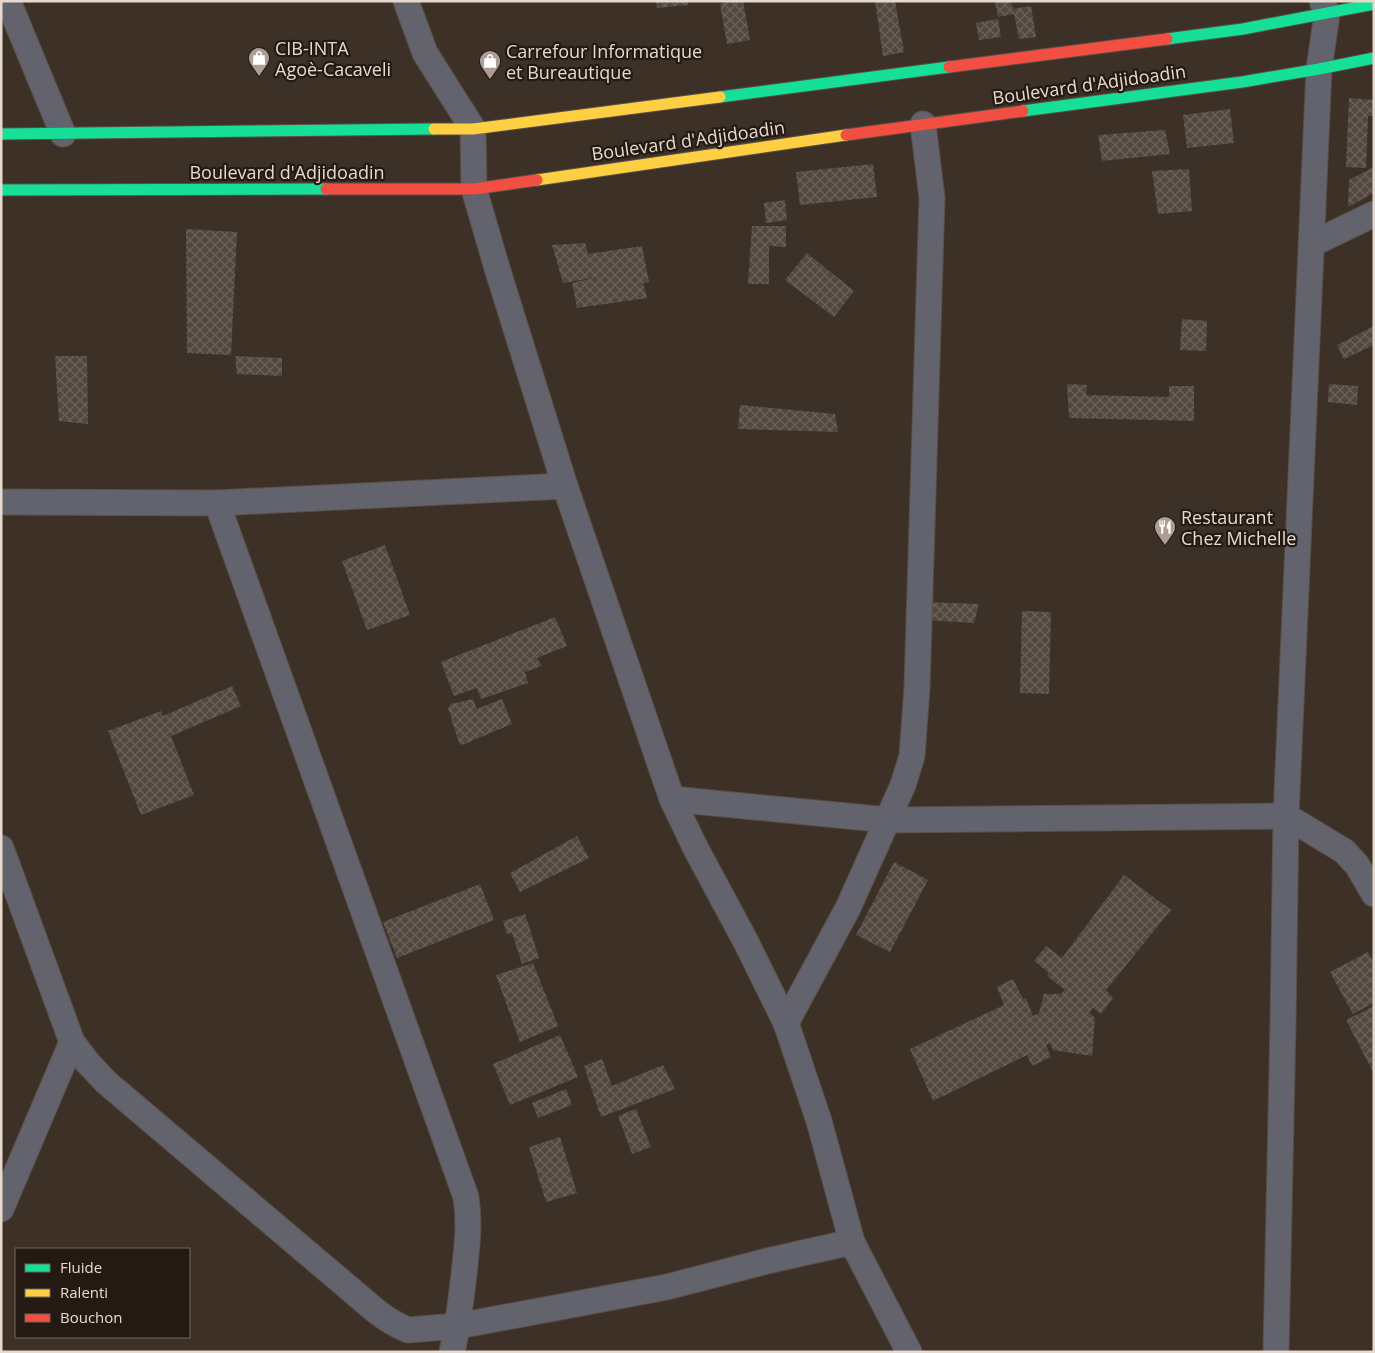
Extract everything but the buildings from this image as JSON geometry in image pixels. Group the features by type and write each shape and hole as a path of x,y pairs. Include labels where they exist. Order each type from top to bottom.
{"main road":[{"name":"Boulevard d'Adjidoadin","path":"1,134 473,129 1243,29 1324,7 1374,4"},
{"name":"Boulevard d'Adjidoadin","path":"1,190 474,189 923,124 1242,82 1374,58"}],"street":[{"path":"8,1 64,134"},
{"path":"406,1 425,53 473,129 474,189 497,268 566,486 672,799 786,1023 819,1121 852,1242 909,1352"},
{"path":"1276,1352 1286,816 1319,69 1324,7"},
{"path":"786,1023 848,908 903,785 912,756 917,688 932,198 923,124"},
{"path":"1312,244 1374,214"},
{"path":"1,502 217,503 566,486"},
{"path":"217,503 466,1196 469,1231 458,1326 452,1352"},
{"path":"672,799 888,820 1286,816 1344,851 1357,865 1374,894"},
{"path":"1,848 72,1042 88,1063 107,1083 301,1248 389,1321 408,1330 458,1326 667,1287 767,1261 852,1242"},
{"path":"1,1209 72,1042"}],"traffic: fast":[{"path":"1167,39 1243,29 1374,4"},
{"path":"1023,111 1242,82 1374,58"},
{"path":"720,97 949,67"},
{"path":"1,134 434,129"},
{"path":"1,190 326,189"}],"traffic: slow":[{"path":"434,129 473,129 720,97"},
{"path":"537,180 846,135"}],"traffic: jam":[{"path":"949,67 1167,39"},
{"path":"846,135 1023,111"},
{"path":"326,189 474,189 537,180"}],"place":[{"name":"CIB-INTA Agoè-Cacaveli","path":"259,77"},
{"name":"Carrefour Informatique et Bureautique","path":"490,80"},
{"name":"Restaurant Chez Michelle","path":"1165,546"}]}
